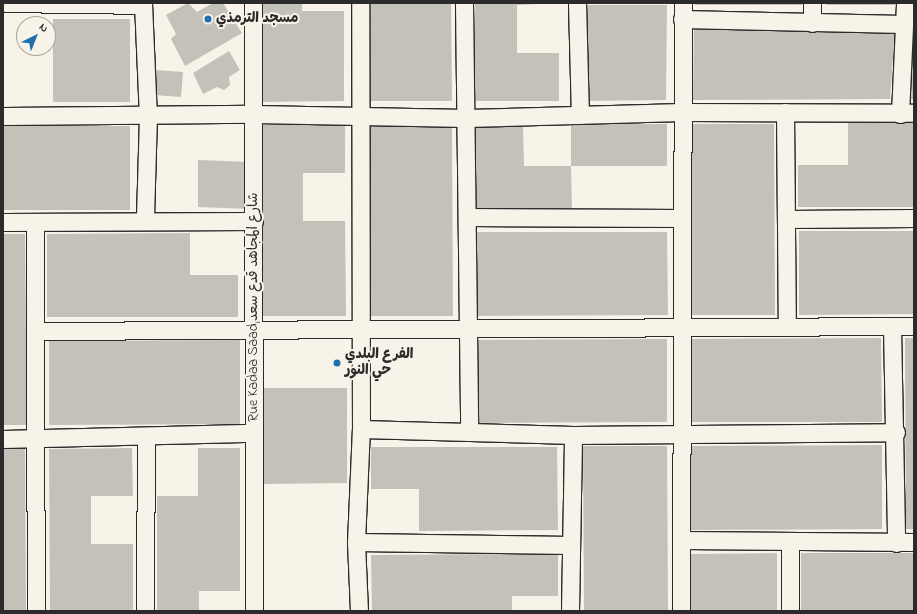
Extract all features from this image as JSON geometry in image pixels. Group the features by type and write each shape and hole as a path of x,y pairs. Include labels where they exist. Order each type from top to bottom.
{"street":[{"path":"5,3 143,4 148,116 145,220"},
{"name":"Rue Kadaa Saad,شارع المجاهد قدع سعد","path":"253,3 254,220 252,328 254,434 254,611"},
{"path":"359,611 356,542 361,429 359,115 360,3"},
{"path":"464,3 470,327 469,432"},
{"path":"577,3 580,115"},
{"path":"812,3 812,23"},
{"path":"3,116 254,114 467,118 682,112 907,114 903,24 905,3"},
{"path":"681,611 682,433 680,326 683,11 812,23 903,24"},
{"path":"785,112 787,326"},
{"path":"468,217 681,218"},
{"path":"787,219 914,218"},
{"path":"3,222 254,220"},
{"path":"35,222 38,331 36,611"},
{"path":"892,326 896,432 896,543"},
{"path":"38,331 252,328 360,330 470,327 914,326"},
{"path":"361,429 573,435 896,432"},
{"path":"3,439 38,440 254,434"},
{"path":"570,611 573,435"},
{"path":"145,611 146,436"},
{"path":"682,540 914,542"},
{"path":"790,541 790,611"},
{"path":"356,542 571,545"}],"building":[{"path":"188,3 197,12 213,3 223,3 242,33 185,66 171,39 176,34 166,15"},
{"path":"260,3 302,3 302,11 344,11 344,101 261,102"},
{"path":"367,3 451,3 452,101 368,101"},
{"path":"475,3 558,3 517,5 517,53 559,53 559,101 475,101"},
{"path":"695,3 802,3 802,5 695,5"},
{"path":"826,3 898,3 898,5 826,5"},
{"path":"582,5 667,5 666,100 583,101"},
{"path":"56,19 130,19 130,102 53,102 53,56 56,56"},
{"path":"694,29 895,29 890,99 693,100"},
{"path":"229,51 240,70 229,77 230,85 224,90 217,87 203,94 193,73"},
{"path":"913,54 914,99 909,99 911,89"},
{"path":"156,70 183,72 181,97 154,95"},
{"path":"848,123 914,123 914,207 798,207 798,165 848,165"},
{"path":"571,124 667,124 667,166 571,166"},
{"path":"690,124 774,124 775,315 692,315"},
{"path":"261,125 345,125 345,173 303,173 303,221 345,221 346,316 262,316"},
{"path":"368,125 452,125 453,316 369,316"},
{"path":"476,125 523,125 524,166 571,166 572,208 476,208"},
{"path":"3,126 130,126 130,210 3,210"},
{"path":"198,160 251,162 250,209 198,207"},
{"path":"799,231 914,231 914,314 799,315"},
{"path":"476,232 667,232 668,315 477,316"},
{"path":"190,233 190,275 238,275 238,317 47,317 47,234"},
{"path":"3,234 25,234 27,425 3,425"},
{"path":"881,338 882,422 691,422 690,339"},
{"path":"905,338 914,338 914,529 906,529"},
{"path":"667,339 667,422 476,423 476,340"},
{"path":"240,340 240,424 49,425 49,341"},
{"path":"263,388 347,388 347,483 264,484"},
{"path":"882,445 882,529 691,530 691,446"},
{"path":"583,446 667,446 668,611 584,611"},
{"path":"371,447 557,447 558,530 419,531 419,489 371,489"},
{"path":"132,448 133,496 91,496 91,544 133,544 133,611 50,611 49,449"},
{"path":"198,448 240,448 240,591 199,591 199,611 157,611 157,496 198,496"},
{"path":"3,449 25,449 26,611 3,611"},
{"path":"777,553 777,611 691,611 691,554"},
{"path":"801,553 914,553 914,611 801,611"},
{"path":"558,554 558,596 512,596 512,611 372,611 371,555"}],"place":[{"name":"مسجد الترمذي","path":"208,19"},
{"name":"الفرع البلدي حي النور","path":"337,363"}]}
